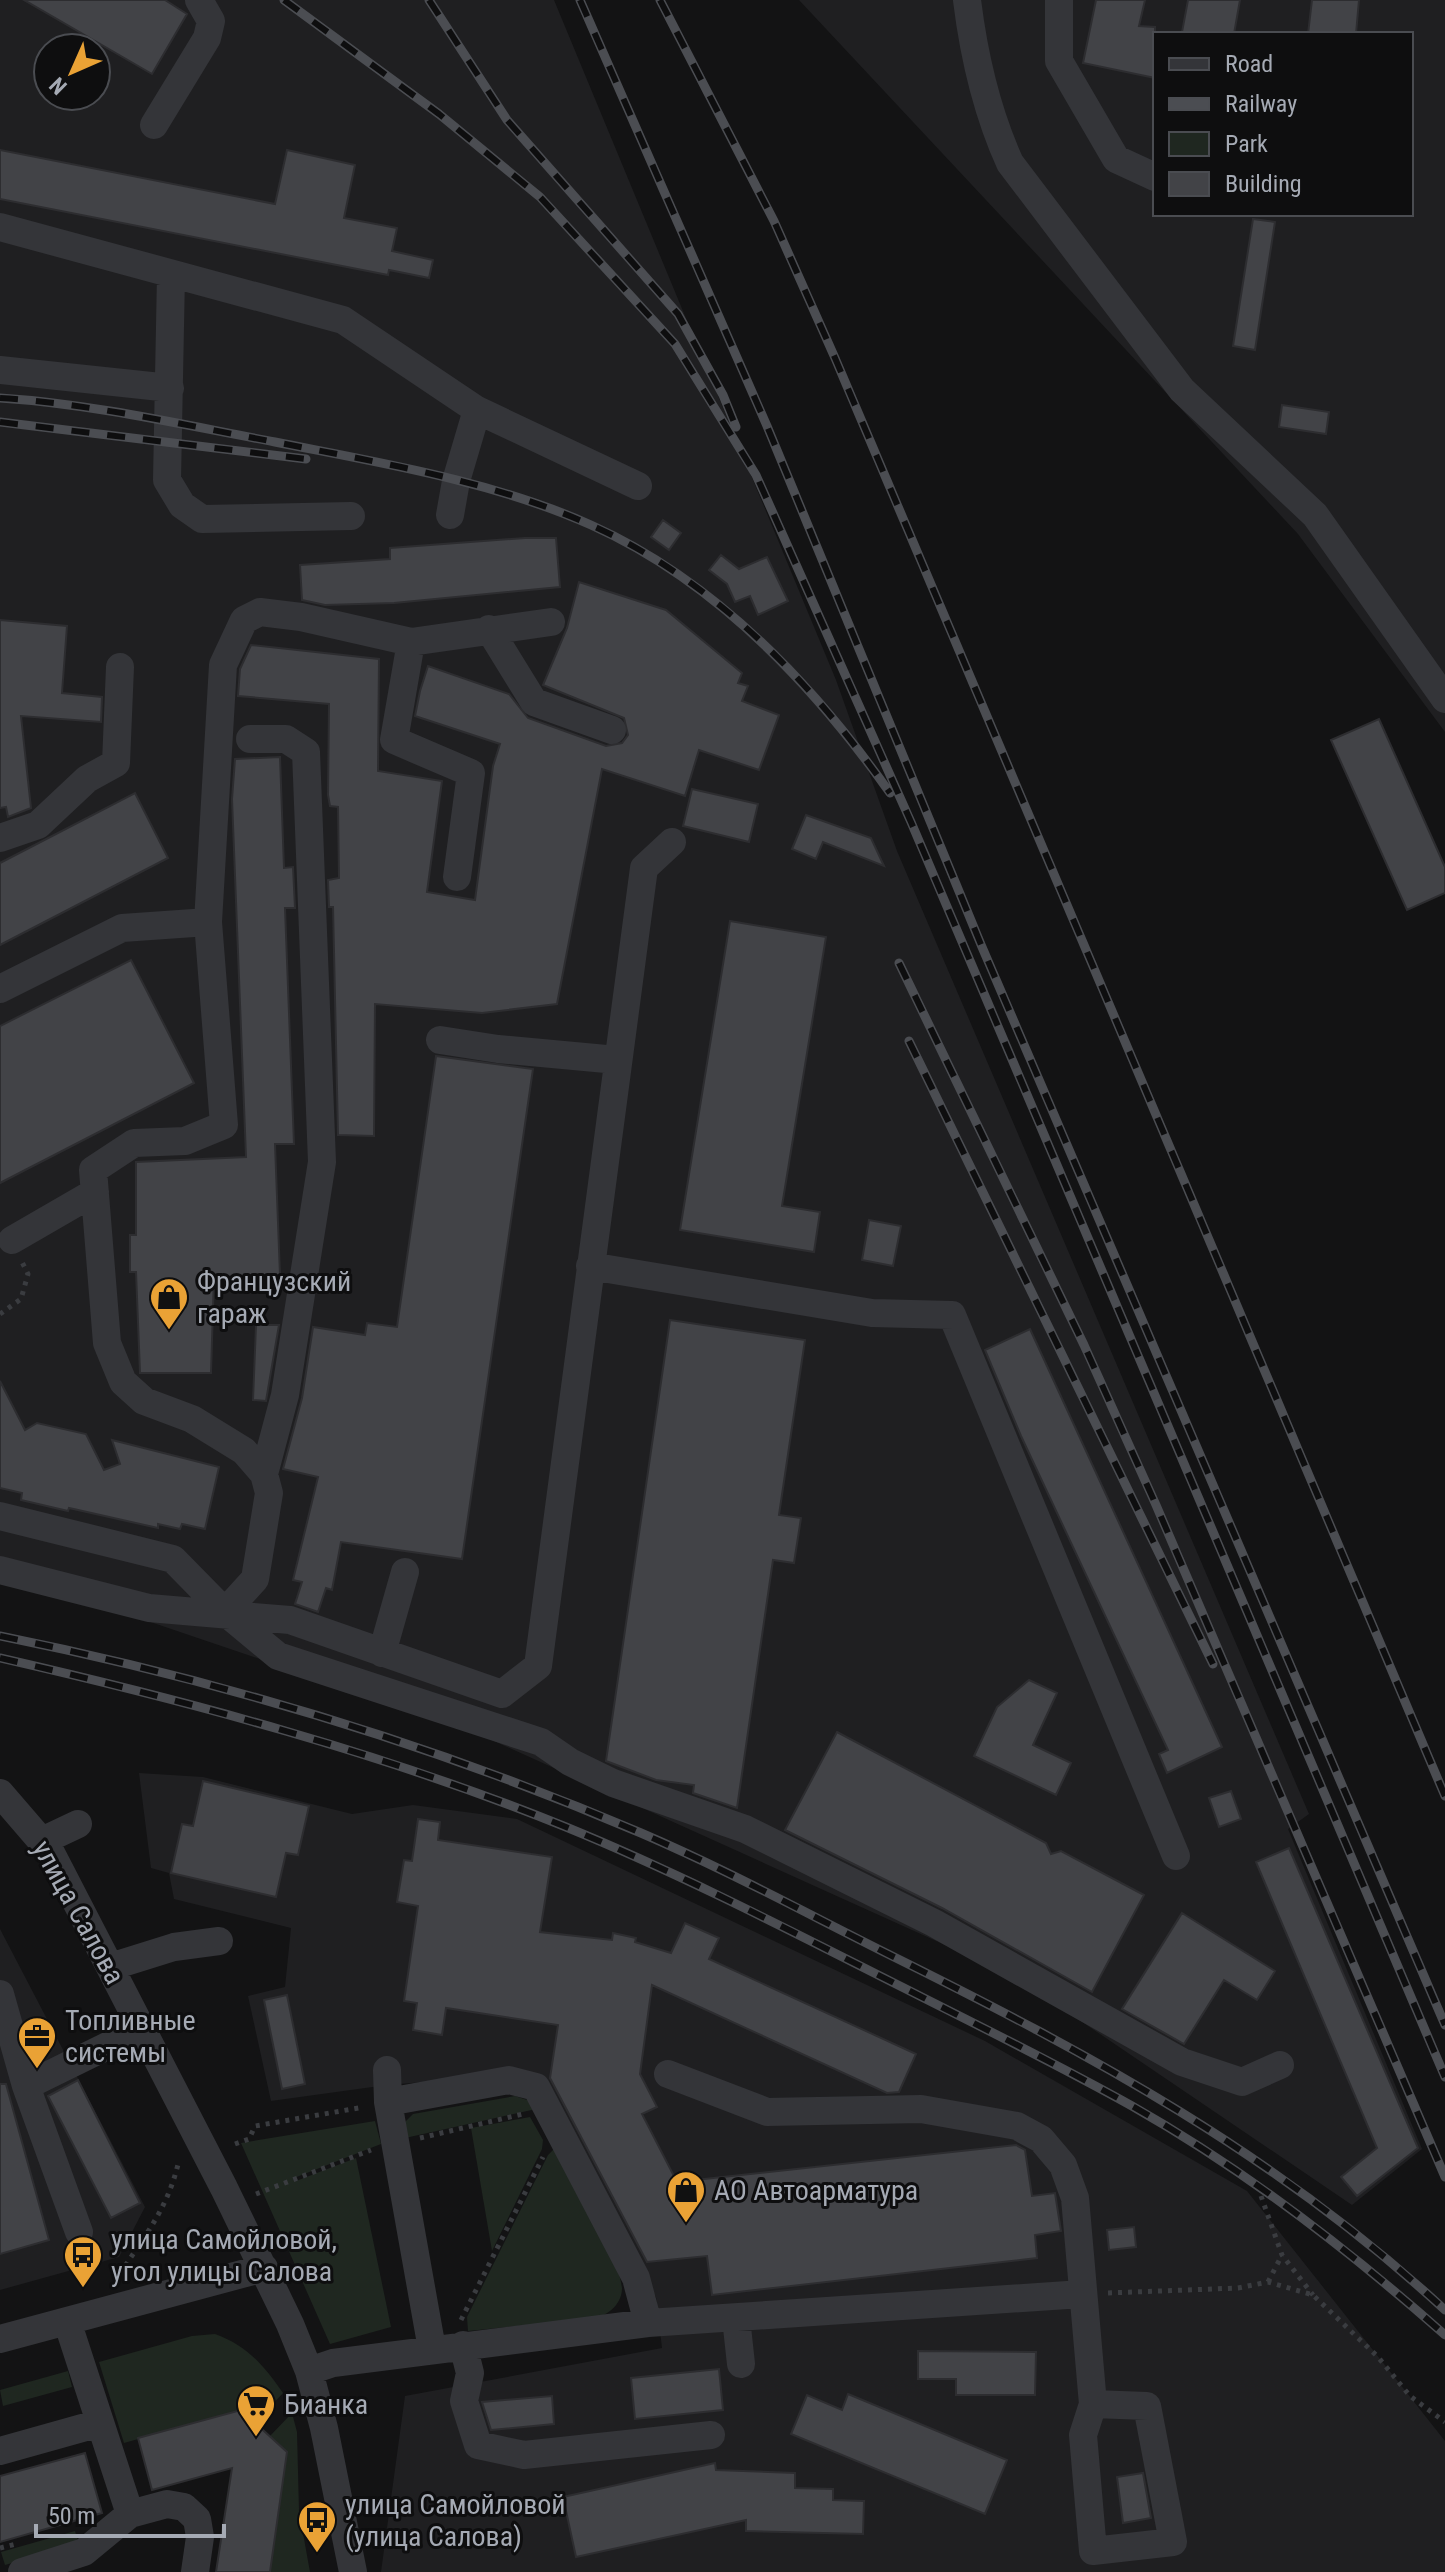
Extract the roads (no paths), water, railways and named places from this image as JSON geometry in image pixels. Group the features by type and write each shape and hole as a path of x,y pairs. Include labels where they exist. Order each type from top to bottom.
{"street":[{"path":"154,125 207,38 211,21 199,0"},
{"path":"967,0 972,44 991,120 1010,163 1182,390 1315,515 1445,699"},
{"path":"1059,0 1059,61 1116,159 1153,176"},
{"path":"0,227 343,320 477,410 638,486"},
{"path":"171,275 167,480 182,505 202,519 351,516"},
{"path":"0,370 170,388"},
{"path":"450,515 456,481 477,410"},
{"path":"225,1612 255,1579 269,1493 264,1474 244,1451 192,1419 144,1401 123,1382 107,1343 93,1170 134,1143 185,1141 224,1125 208,922 223,665 244,620 260,612 301,617 411,642 551,622"},
{"path":"489,629 534,702 612,730"},
{"path":"411,642 394,740 471,773 457,877"},
{"path":"0,838 38,825 87,779 116,763 120,667"},
{"path":"250,739 286,739 306,752 322,1162 285,1395 264,1474"},
{"path":"0,1570 149,1608 225,1612 290,1620 502,1694 538,1666 644,868 672,842"},
{"path":"0,989 122,928 208,922"},
{"path":"440,1040 617,1060"},
{"path":"12,1240 95,1192"},
{"path":"590,1266 872,1313 952,1315 1176,1856"},
{"path":"0,1516 173,1559 225,1612 278,1656 541,1742 570,1762 613,1783 745,1829 934,1923 1182,2062 1242,2082 1280,2065"},
{"path":"382,1653 405,1572"},
{"name":"улица Салова","path":"0,1793 42,1841 264,2268 309,2371 353,2572"},
{"path":"42,1841 78,1824"},
{"path":"110,1967 174,1947 219,1941"},
{"path":"0,1994 26,2086 79,2232"},
{"path":"26,2086 142,2029"},
{"path":"387,2070 388,2102 430,2339"},
{"path":"388,2102 509,2080 525,2072 561,2131 636,2278 648,2323"},
{"path":"668,2074 767,2112 921,2109 1017,2126 1041,2139 1063,2165 1075,2198 1093,2404 1083,2435 1093,2551 1173,2542 1147,2406 1093,2404"},
{"path":"0,2339 264,2268"},
{"path":"309,2371 430,2339 463,2345 589,2333 648,2323 1082,2294"},
{"path":"736,2318 741,2364"},
{"path":"67,2321 130,2514"},
{"path":"463,2345 470,2373 464,2401 478,2445 524,2455 711,2435"},
{"path":"0,2451 100,2423"},
{"path":"22,2572 60,2563 84,2552 130,2514 167,2504 184,2507 197,2519 200,2537 195,2572"}],"railway":[{"path":"284,0 439,114 540,197 675,344 756,475 911,822 1445,2077"},
{"path":"429,0 507,120 678,314 723,395 736,427"},
{"path":"580,0 767,426 982,947 1445,2025"},
{"path":"660,0 774,221 835,358 1445,1796"},
{"path":"0,398 138,416 396,466 515,496 591,525 637,548 680,575 758,639 828,713 890,793"},
{"path":"0,422 306,459"},
{"path":"899,963 1084,1345 1156,1505 1445,2177"},
{"path":"909,1041 1213,1664"},
{"path":"0,1636 164,1673 325,1718 485,1771 704,1861 1037,2030 1180,2111 1315,2203 1381,2254 1445,2310"},
{"path":"0,1658 215,1711 357,1753 497,1800 609,1845 694,1884 1047,2060 1174,2131 1294,2212 1445,2335"}],"place":[{"name":"Французский гараж","path":"169,1331"},
{"name":"Топливные системы","path":"37,2070"},
{"name":"АО Автоарматура","path":"686,2224"},
{"name":"улица Самойловой, угол улицы Салова","path":"83,2289"},
{"name":"Бианка","path":"256,2438"},
{"name":"улица Самойловой (улица Салова)","path":"317,2554"}]}
